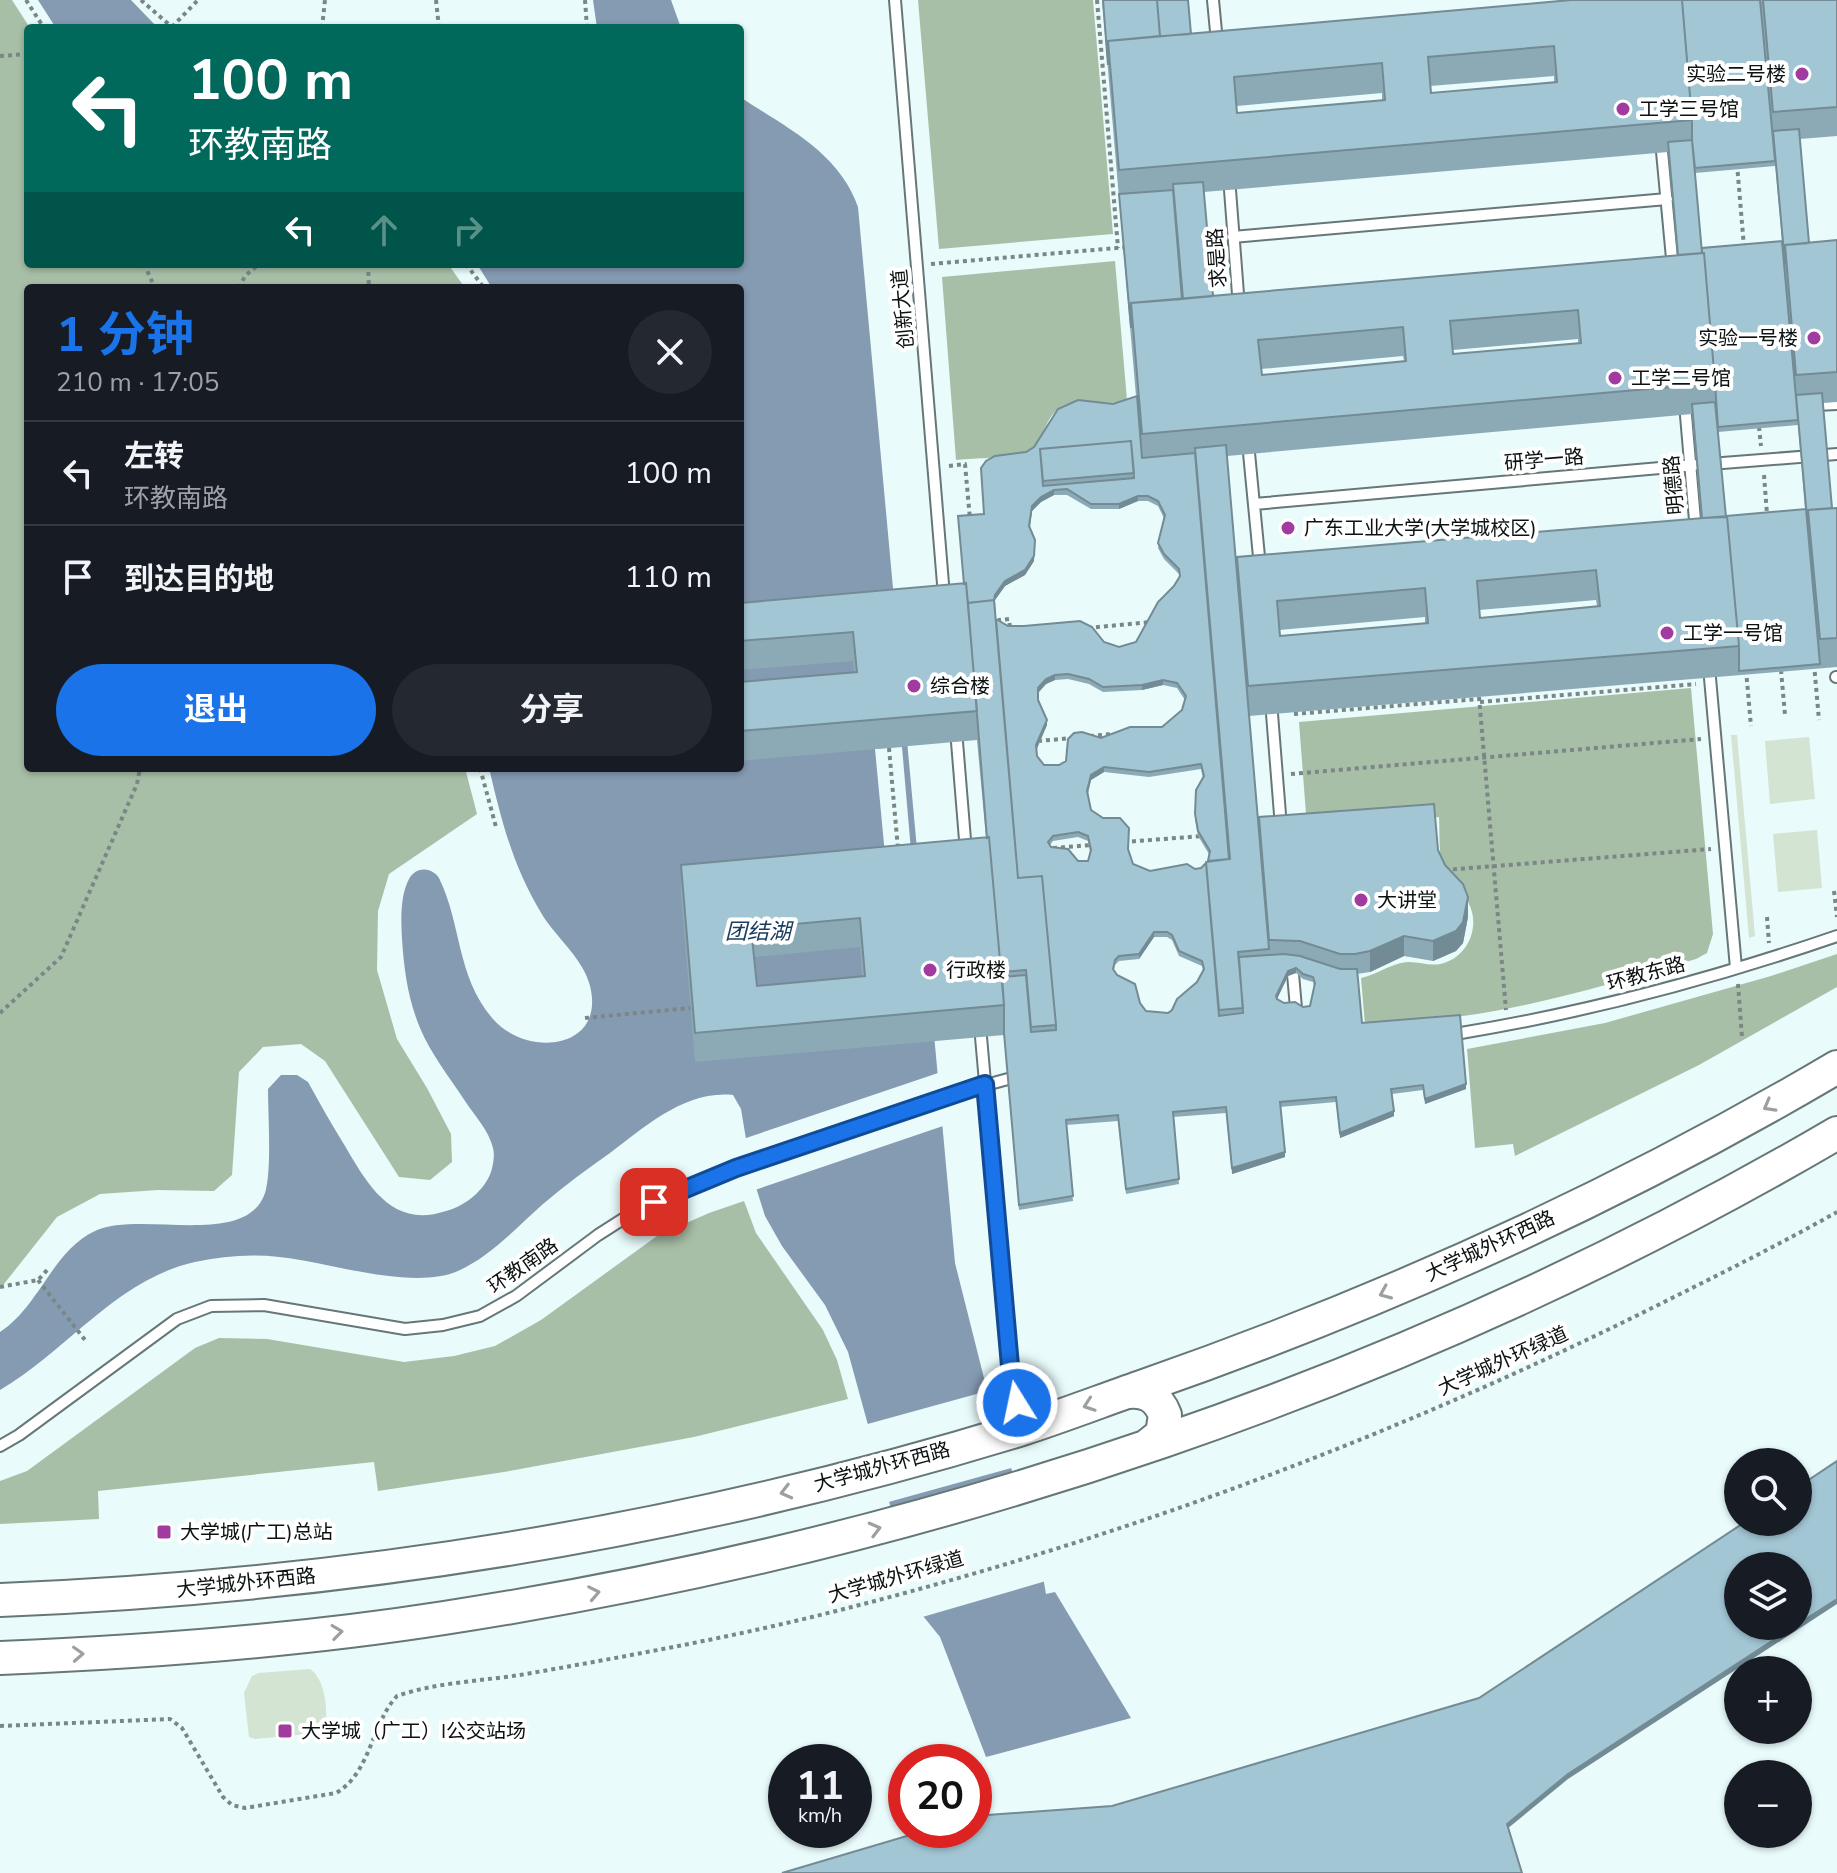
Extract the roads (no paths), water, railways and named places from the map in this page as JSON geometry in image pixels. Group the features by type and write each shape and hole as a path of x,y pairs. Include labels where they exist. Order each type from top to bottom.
{"main road":[{"name":"大学城外环西路","path":"0,1600 241,1585 506,1550 783,1494 1023,1429 1300,1329 1455,1263 1672,1158 1837,1067"},
{"path":"0,1658 246,1643 440,1619 577,1596 714,1568 870,1530 1047,1481 1322,1382 1479,1316 1629,1245 1837,1133"},
{"path":"1128,1392 1147,1393 1162,1405 1165,1415 1162,1434 1147,1446"}],"lane":[{"name":"创新大道","path":"895,0 946,615"},
{"path":"1213,0 1219,61"},
{"path":"1660,132 1673,277"},
{"name":"求是路","path":"1230,190 1240,323"},
{"path":"1233,237 1667,199"},
{"name":"明德路","path":"1684,398 1697,540"},
{"path":"1816,405 1837,404"},
{"path":"1249,453 1262,584"},
{"name":"研学一路","path":"1254,504 1837,454"},
{"path":"1708,661 1736,968"},
{"path":"1272,714 1282,836"},
{"path":"957,742 967,869"},
{"name":"环教东路","path":"1461,1033 1590,1008 1736,968 1837,936"},
{"path":"1293,974 1296,1008"},
{"path":"981,1037 1011,1377 1023,1429"},
{"path":"985,1084 1008,1079"},
{"name":"环教南路","path":"0,1446 177,1319 211,1306 264,1305 405,1329 443,1325 480,1316 516,1296 598,1235 674,1192 985,1084"}],"water":[{"path":"38,0 131,0 154,24 53,24"},
{"path":"593,0 671,0 680,24 596,24"},
{"name":"团结湖","path":"744,100 792,130 824,156 838,171 858,207 955,1263 985,1382 1041,1566 1046,1594 1055,1592 1131,1718 992,1755 992,1744 981,1744 940,1637 919,1611 848,1352 825,1305 782,1246 765,1216 752,1175 741,1109 733,1095 698,1098 667,1112 559,1191 492,1250 458,1271 418,1278 394,1277 279,1257 226,1257 195,1262 141,1284 0,1390 0,1332 26,1308 57,1265 80,1240 95,1231 114,1226 215,1224 237,1220 254,1210 265,1193 267,1183 268,1089 281,1075 297,1075 308,1082 363,1175 396,1209 427,1215 446,1211 467,1201 484,1185 493,1163 491,1142 430,1047 416,1017 404,962 401,916 404,893 409,879 416,872 432,872 439,878 466,968 481,1003 493,1019 508,1031 543,1043 560,1041 575,1035 586,1024 592,1007 590,986 582,967 543,916 524,880 504,826 490,772 744,772 744,284 490,284 480,268 744,268"}],"place":[{"name":"实验二号楼","path":"1802,74"},
{"name":"工学三号馆","path":"1623,109"},
{"name":"实验一号楼","path":"1814,338"},
{"name":"工学二号馆","path":"1615,378"},
{"name":"广东工业大学(大学城校区)","path":"1288,528"},
{"name":"工学一号馆","path":"1667,633"},
{"name":"综合楼","path":"914,686"},
{"name":"大讲堂","path":"1361,900"},
{"name":"行政楼","path":"930,970"},
{"name":"大学城(广工)总站","path":"164,1532"},
{"name":"大学城（广工）I公交站场","path":"285,1731"}]}
